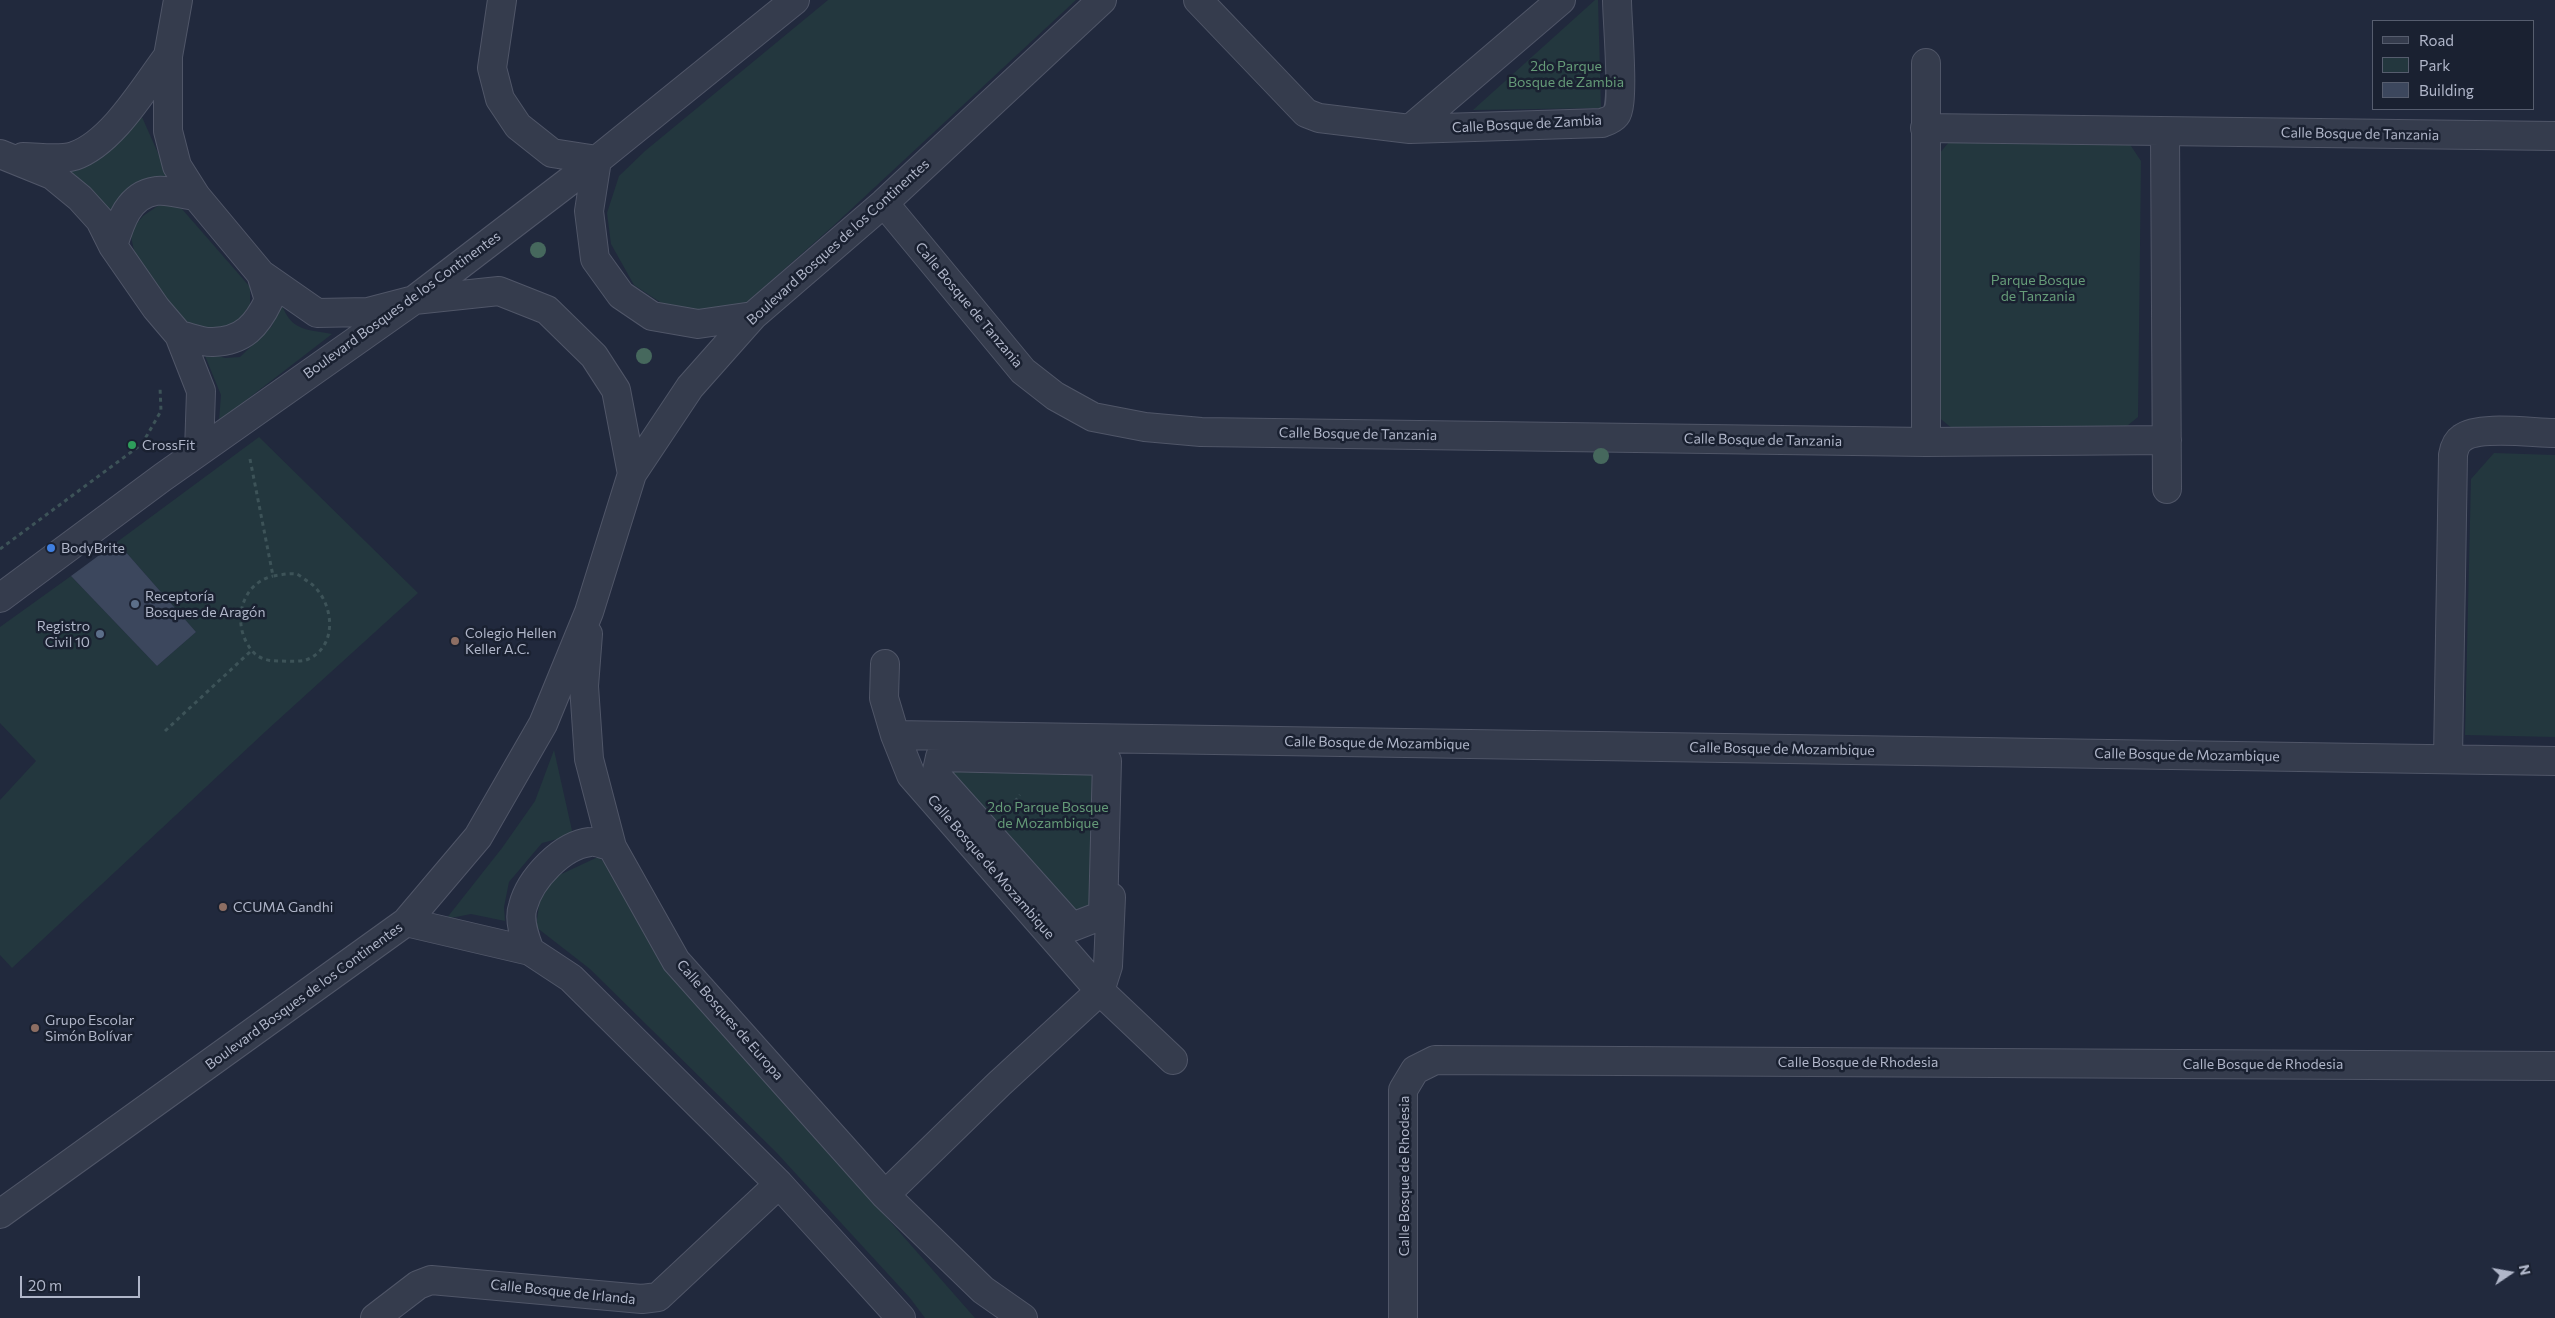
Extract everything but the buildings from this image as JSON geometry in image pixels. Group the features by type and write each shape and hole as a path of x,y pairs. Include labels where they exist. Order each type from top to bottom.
{"street":[{"path":"178,0 168,56 168,131 177,166 196,196 261,274 317,313 368,312 414,300 499,292 547,310 594,356 616,390 632,474"},
{"path":"502,0 492,68 500,100 518,126 552,153 597,160 589,211 595,259 621,295 652,316 698,324 753,316"},
{"name":"Boulevard Bosques de los Continentes","path":"0,598 199,452 414,300 597,160 795,0"},
{"name":"Boulevard Bosques de los Continentes","path":"0,1214 406,922 478,837 543,724 589,612 632,474 690,387 753,316 884,203 1102,0"},
{"name":"Calle Bosque de Zambia","path":"1198,0 1306,114 1319,118 1410,129 1602,123 1610,120 1616,115 1620,99 1617,0"},
{"name":"Calle Bosque de Zambia","path":"1410,129 1561,0"},
{"path":"5,155 58,158 72,156 91,148 108,135 168,56"},
{"path":"1926,63 1926,442"},
{"name":"Calle Bosque de Tanzania","path":"1925,128 2555,136"},
{"path":"2166,132 2167,489"},
{"path":"5,155 52,175 80,198 100,220 113,246 156,308 179,335 201,391 199,452"},
{"path":"113,246 120,220 134,200 156,190 196,196"},
{"name":"Calle Bosque de Tanzania","path":"884,203 1023,371 1055,396 1094,417 1145,427 1201,432 1926,442 2167,440"},
{"path":"179,335 213,343 243,335 260,320 269,300 261,274"},
{"path":"2448,758 2453,455 2455,447 2460,439 2477,432 2555,433"},
{"name":"Calle Bosques de Europa","path":"589,612 584,686 589,759 612,847 676,961 885,1195 983,1290 1023,1318"},
{"name":"Calle Bosque de Mozambique","path":"885,664 884,698 895,735 911,775 1100,990 1173,1060"},
{"name":"Calle Bosque de Mozambique","path":"895,735 2555,761"},
{"path":"885,1195 998,1084 1100,990 1108,966 1116,739"},
{"path":"940,757 1107,761 1103,916 1072,926 990,836 936,775 940,757"},
{"path":"530,951 523,932 522,907 538,874 573,845 592,841 612,847"},
{"path":"406,922 530,951 571,978 779,1184 901,1318"},
{"name":"Calle Bosque de Rhodesia","path":"1403,1318 1404,1090 1416,1070 1435,1060 2555,1066"},
{"name":"Calle Bosque de Irlanda","path":"375,1318 418,1285 431,1280 642,1300 658,1297 779,1184"}],"path":[{"path":"0,550 142,444 161,411"},
{"path":"249,456 273,576"},
{"path":"297,574 318,588 327,605 331,627 323,646 306,660 266,661 251,651 241,634 241,614 246,596 260,579 273,576 297,574"},
{"path":"165,731 251,651"},
{"path":"990,836 1026,787 1037,758"}],"green space":[{"path":"828,0 1076,0 832,227 739,309 675,312 634,285 611,244 607,213 619,176 645,151"},
{"name":"2do Parque Bosque de Zambia","path":"1595,0 1598,0 1601,108 1473,110"},
{"path":"142,117 169,178 113,218 67,174 107,150"},
{"name":"Parque Bosque de Tanzania","path":"1950,141 2129,143 2141,161 2138,417 2123,429 1953,429 1937,416 1938,155"},
{"path":"162,203 182,209 250,287 250,311 234,326 212,331 184,323 135,255 130,232 143,216"},
{"path":"280,299 288,317 298,326 332,334 219,421 221,395 203,351 225,358 240,357 272,326"},
{"path":"259,437 418,593 266,731 12,968 0,955 0,800 36,761 0,723 0,627 71,576 157,666 196,632 117,542"},
{"path":"2494,453 2555,455 2555,737 2465,735 2471,479"},
{"path":"554,750 573,835 542,843 509,882 504,907 505,921 471,914 446,919 502,848 535,801"},
{"name":"2do Parque Bosque de Mozambique","path":"940,757 1107,761 1103,915 1072,927"},
{"path":"598,857 607,864 663,963 975,1318 925,1318 910,1298 776,1152 590,969 536,927 540,898 555,877"}],"place":[{"name":"CrossFit","path":"132,445"},
{"name":"BodyBrite","path":"51,548"},
{"name":"Receptoría Bosques de Aragón","path":"135,604"},
{"name":"Registro Civil 10","path":"100,634"},
{"name":"Colegio Hellen Keller A.C.","path":"455,641"},
{"name":"CCUMA Gandhi","path":"223,907"},
{"name":"Grupo Escolar Simón Bolívar","path":"35,1028"}]}
